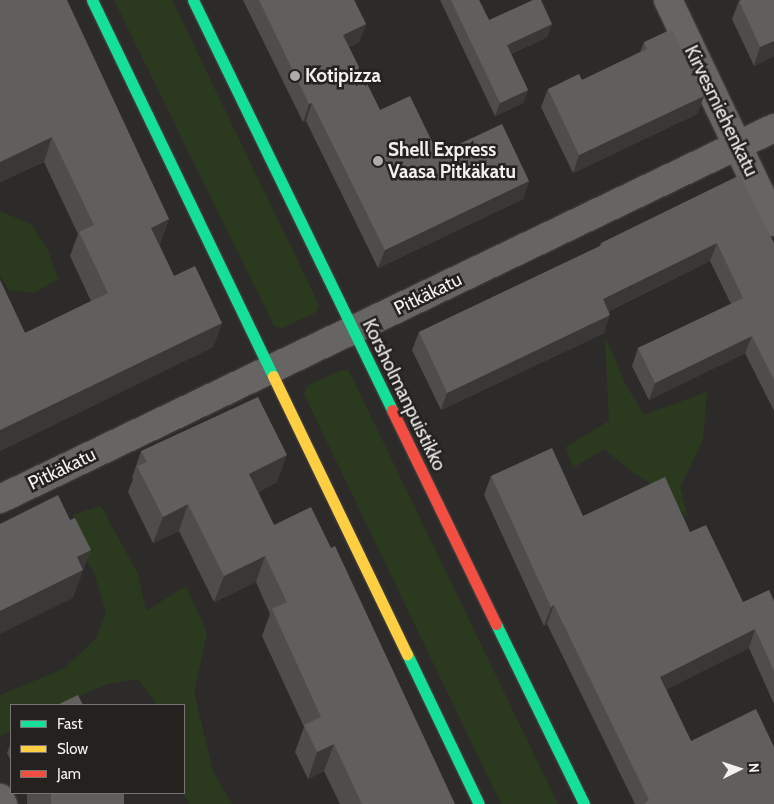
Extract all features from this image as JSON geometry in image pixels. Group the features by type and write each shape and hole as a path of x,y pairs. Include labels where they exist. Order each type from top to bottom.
{"main road":[{"path":"92,0 479,804"},
{"name":"Korsholmanpuistikko","path":"193,0 584,804"}],"street":[{"name":"Kirvesmiehenkatu","path":"668,0 774,222"},
{"name":"Pitkäkatu","path":"0,499 774,128"},
{"path":"0,798 3,804"}],"green space":[{"path":"114,0 172,0 319,305 316,312 282,328 274,326"},
{"path":"0,211 31,224 47,248 58,279 34,293 9,290 0,276"},
{"path":"605,336 626,385 644,415 707,392 703,440 680,487 688,518 664,493 630,470 604,449 573,468 566,447 609,421"},
{"path":"341,370 349,371 558,804 501,804 304,394 307,386"},
{"path":"101,506 138,574 146,611 186,586 207,633 194,692 213,771 232,804 189,804 184,794 185,704 156,704 138,679 107,684 60,704 10,704 10,731 0,736 0,695 65,668 97,637 106,611 93,570 76,547 73,515"}],"building":[{"path":"0,0 67,0 169,219 151,228 174,276 195,266 222,323 0,430 0,280 25,333 108,293 79,232 94,225 52,137 0,162"},
{"path":"259,0 354,0 366,24 343,35 380,110 410,96 438,154 502,124 529,181 385,250 312,103 309,104"},
{"path":"451,0 479,0 489,20 533,0 541,0 552,24 507,45 528,90 500,103"},
{"path":"774,0 774,41 760,47 739,1"},
{"path":"672,29 704,96 579,155 548,89 579,74 582,80 647,49 644,42"},
{"path":"740,175 774,243 774,380 752,336 655,383 638,348 743,298 717,243 603,299 610,315 447,393 419,332 602,245 601,243"},
{"path":"258,397 287,455 249,474 274,525 311,507 331,548 335,546 455,804 362,804 334,744 317,752 304,725 321,717 272,609 287,602 265,556 224,576 188,504 163,517 137,466 147,462 141,451"},
{"path":"552,448 583,516 665,477 690,532 706,525 743,602 769,590 774,601 774,671 755,629 660,677 691,741 756,709 774,747 774,804 646,804 645,802 649,800 554,605 551,607 491,476"},
{"path":"58,495 70,520 75,518 91,550 77,557 83,570 0,611 0,524"},
{"path":"78,695 82,704 59,704"},
{"path":"51,794 124,794 124,804 51,804"}],"traffic: fast":[{"path":"92,0 273,376"},
{"path":"193,0 392,410"},
{"path":"496,624 584,804"},
{"path":"407,654 479,804"}],"traffic: slow":[{"path":"273,376 407,654"}],"traffic: jam":[{"path":"392,410 496,624"}],"place":[{"name":"Kotipizza","path":"295,76"},
{"name":"Shell Express Vaasa Pitkäkatu","path":"378,161"}]}
